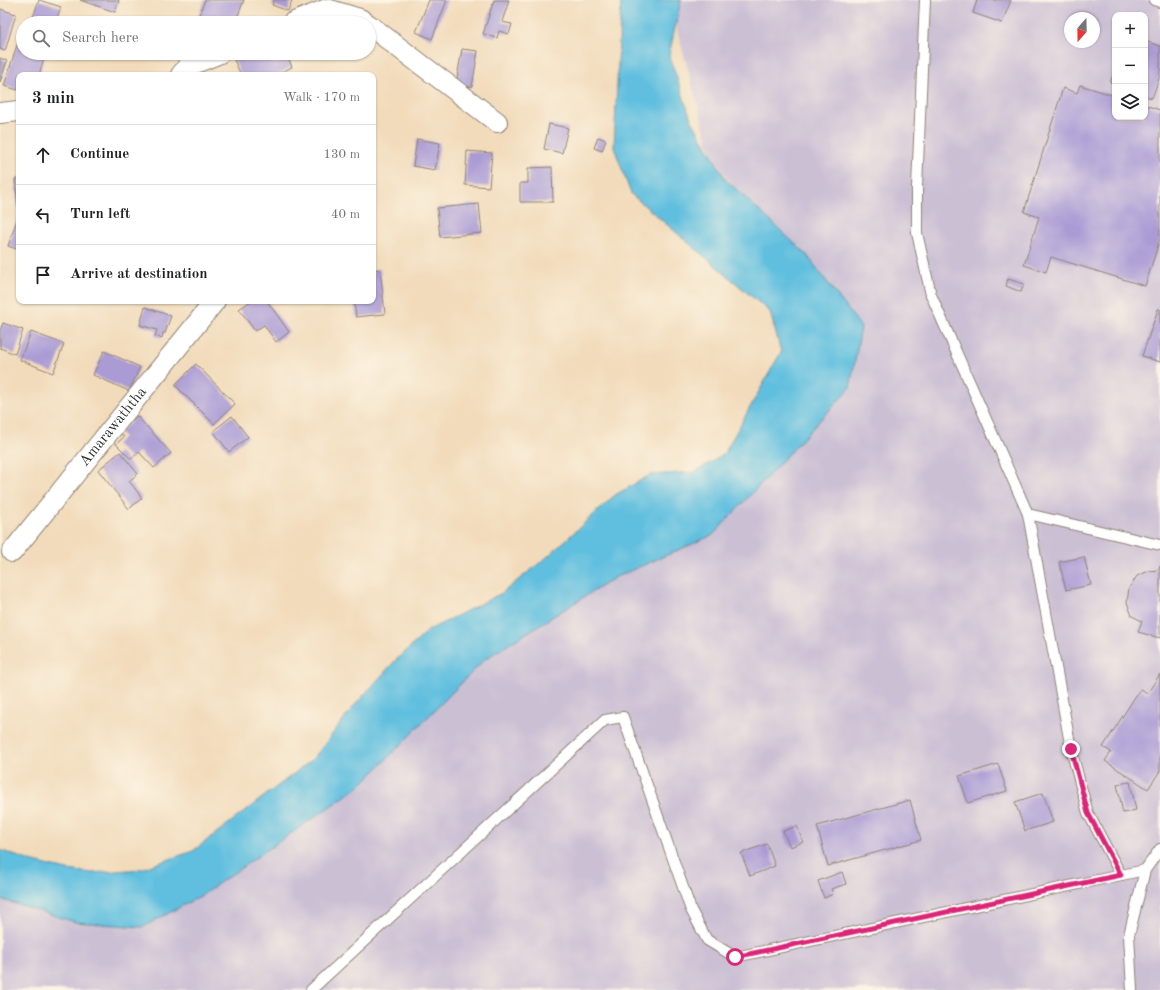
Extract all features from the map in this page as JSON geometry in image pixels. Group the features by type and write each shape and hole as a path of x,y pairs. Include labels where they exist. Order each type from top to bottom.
{"street":[{"path":"310,16 327,9 350,16"},
{"path":"376,31 497,122"},
{"path":"183,72 188,66 203,60"},
{"path":"0,113 16,111"},
{"name":"Amarawaththa","path":"12,552 213,304"}],"lane":[{"path":"925,0 917,187 917,233 931,295 1028,514 1071,749 1088,813 1121,875"},
{"path":"1154,0 1160,2"},
{"path":"1028,514 1160,545"},
{"path":"311,990 605,720 617,718 624,717 691,910 707,940 735,957 1145,870"},
{"path":"1132,990 1129,935 1145,870 1160,849"}],"shaded area":[{"path":"669,0 1160,0 1160,990 0,990 0,892 144,927 494,623 755,462 838,347 711,154"}],"water":[{"path":"621,0 681,0 669,55 691,119 726,180 806,254 861,327 850,388 713,535 616,577 485,659 361,785 202,895 143,927 75,922 0,899 0,850 30,861 67,870 92,873 141,869 193,851 313,759 354,706 393,663 429,630 502,593 546,558 615,495 650,475 695,472 724,454 781,352 770,312 631,194 614,147"}],"building":[{"path":"39,0 61,7 58,16 33,16"},
{"path":"80,0 119,0 115,12"},
{"path":"205,0 244,0 238,16 198,16"},
{"path":"274,0 292,0 288,11 272,5"},
{"path":"429,0 447,0 432,39 416,32"},
{"path":"494,0 509,0 502,22 512,24 509,34 499,31 497,38 483,34"},
{"path":"977,0 1011,0 1002,23 973,13"},
{"path":"0,9 16,14 5,51 0,49"},
{"path":"1148,42 1160,46 1160,76 1152,98 1148,97"},
{"path":"16,48 16,60 44,60 40,72 16,72 16,89 4,86"},
{"path":"462,49 478,51 472,87 456,84"},
{"path":"0,58 7,61 0,82"},
{"path":"234,60 289,60 292,67 282,72 240,72"},
{"path":"1080,85 1112,95 1112,120 1148,120 1148,106 1160,110 1160,239 1145,286 1051,257 1046,272 1024,265 1039,217 1024,212 1063,88 1077,93"},
{"path":"549,124 568,128 562,153 544,149"},
{"path":"598,137 606,140 602,151 594,148"},
{"path":"417,139 440,143 435,170 413,166"},
{"path":"467,151 492,153 489,187 465,185"},
{"path":"552,167 553,202 520,202 520,183 528,183 528,168"},
{"path":"479,204 482,233 440,237 437,208"},
{"path":"16,223 16,249 8,246"},
{"path":"380,269 385,314 356,317 354,304 376,304 376,270"},
{"path":"1008,279 1024,284 1021,292 1006,286"},
{"path":"246,304 269,304 289,332 276,342 264,325 255,331 239,309"},
{"path":"145,307 171,316 162,338 155,336 157,330 140,325"},
{"path":"1158,309 1160,309 1160,362 1142,356"},
{"path":"3,323 23,330 15,354 0,348 0,330"},
{"path":"31,332 64,344 53,373 20,360"},
{"path":"104,351 140,367 129,391 93,375"},
{"path":"196,364 235,404 214,424 175,385"},
{"path":"137,416 171,453 154,468 139,452 131,459 116,444 124,437 120,432"},
{"path":"232,416 248,437 229,452 213,431"},
{"path":"120,452 138,474 129,481 142,498 129,509 98,470"},
{"path":"1084,557 1091,585 1066,590 1059,562"},
{"path":"1160,566 1160,638 1138,632 1142,621 1132,616 1127,602 1129,588 1137,576 1149,571 1158,570"},
{"path":"1160,674 1160,771 1148,789 1105,761 1111,752 1103,747 1140,689 1147,694"},
{"path":"998,764 1007,791 968,803 959,776"},
{"path":"1130,782 1136,810 1123,813 1117,784"},
{"path":"1043,793 1053,822 1025,831 1015,802"},
{"path":"910,800 921,840 828,866 817,826"},
{"path":"797,826 803,842 790,847 783,831"},
{"path":"767,844 775,866 750,876 741,853"},
{"path":"842,872 846,884 831,889 833,894 824,898 818,881"}],"route":[{"path":"735,957 1121,875 1088,813 1071,749"}]}
